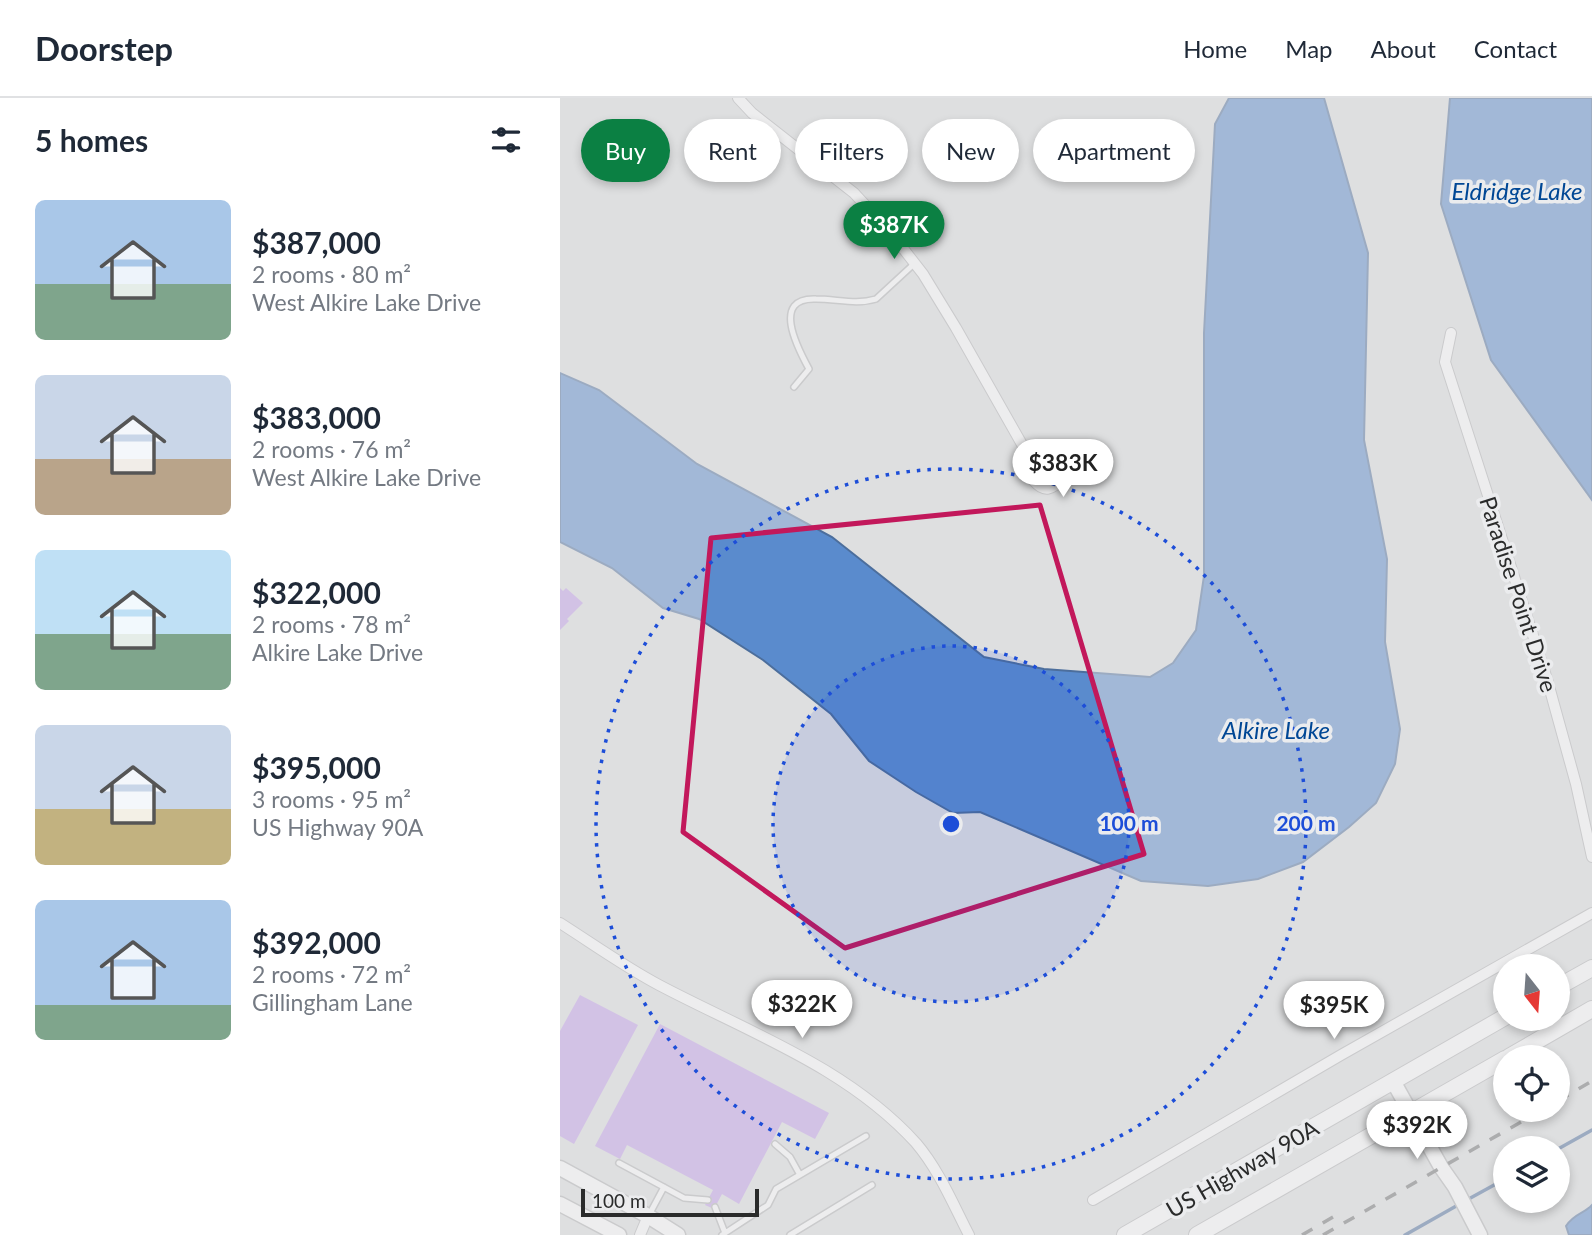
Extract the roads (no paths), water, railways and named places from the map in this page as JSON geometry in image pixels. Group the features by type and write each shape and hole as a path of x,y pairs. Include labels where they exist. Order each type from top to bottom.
{"main road":[{"path":"1570,980 1592,968"},
{"name":"US Highway 90A","path":"1530,1045 1592,1009"},
{"name":"US Highway 90A","path":"1125,1235 1493,1024"},
{"name":"US Highway 90A","path":"1198,1235 1493,1066"}],"street":[{"path":"738,98 752,113 854,192 891,233 915,264 956,327 1024,448 1025,467 1031,478 1040,488 1047,490 1056,486 1062,478 1054,464 1024,448"},
{"name":"Paradise Point Drive","path":"1451,333 1445,362 1547,679 1576,783 1592,857"},
{"path":"1093,1200 1592,913"},
{"path":"560,923 657,984 799,1055 866,1097 893,1120 935,1169 969,1235"},
{"path":"1393,1081 1455,1187 1477,1231"},
{"path":"560,1168 678,1235"},
{"path":"561,1205 619,1235"},
{"path":"640,1235 648,1216"}],"lane":[{"path":"794,387 809,369 802,358 791,326 790,310 794,304 814,298 868,302 876,299 915,264"},
{"path":"715,1207 724,1234 768,1205 776,1189 866,1136"},
{"path":"775,1144 790,1157 800,1175"},
{"path":"619,1163 684,1198 708,1200"},
{"path":"790,1235 872,1185"},
{"path":"648,1216 664,1187"}],"water":[{"name":"Alkire Lake","path":"1229,98 1324,98 1368,253 1364,440 1387,559 1385,642 1400,729 1395,764 1376,803 1303,862 1258,879 1208,886 1141,881 980,812 953,813 869,761 831,714 763,660 699,619 663,608 612,568 560,542 560,373 599,390 697,464 832,537 984,657 1044,669 1150,677 1173,663 1196,630 1204,576 1204,333 1215,124"},
{"name":"Eldridge Lake","path":"1450,98 1592,98 1592,500 1491,360 1441,204"},
{"path":"1592,1205 1592,1235 1569,1235 1566,1226"}],"waterway":[{"path":"1570,1142 1592,1130"},
{"path":"1465,1201 1493,1186"},
{"path":"1405,1235 1458,1205"}],"railway":[{"path":"1570,1094 1592,1081"},
{"path":"1323,1235 1521,1122"},
{"path":"1302,1235 1333,1217"}]}
